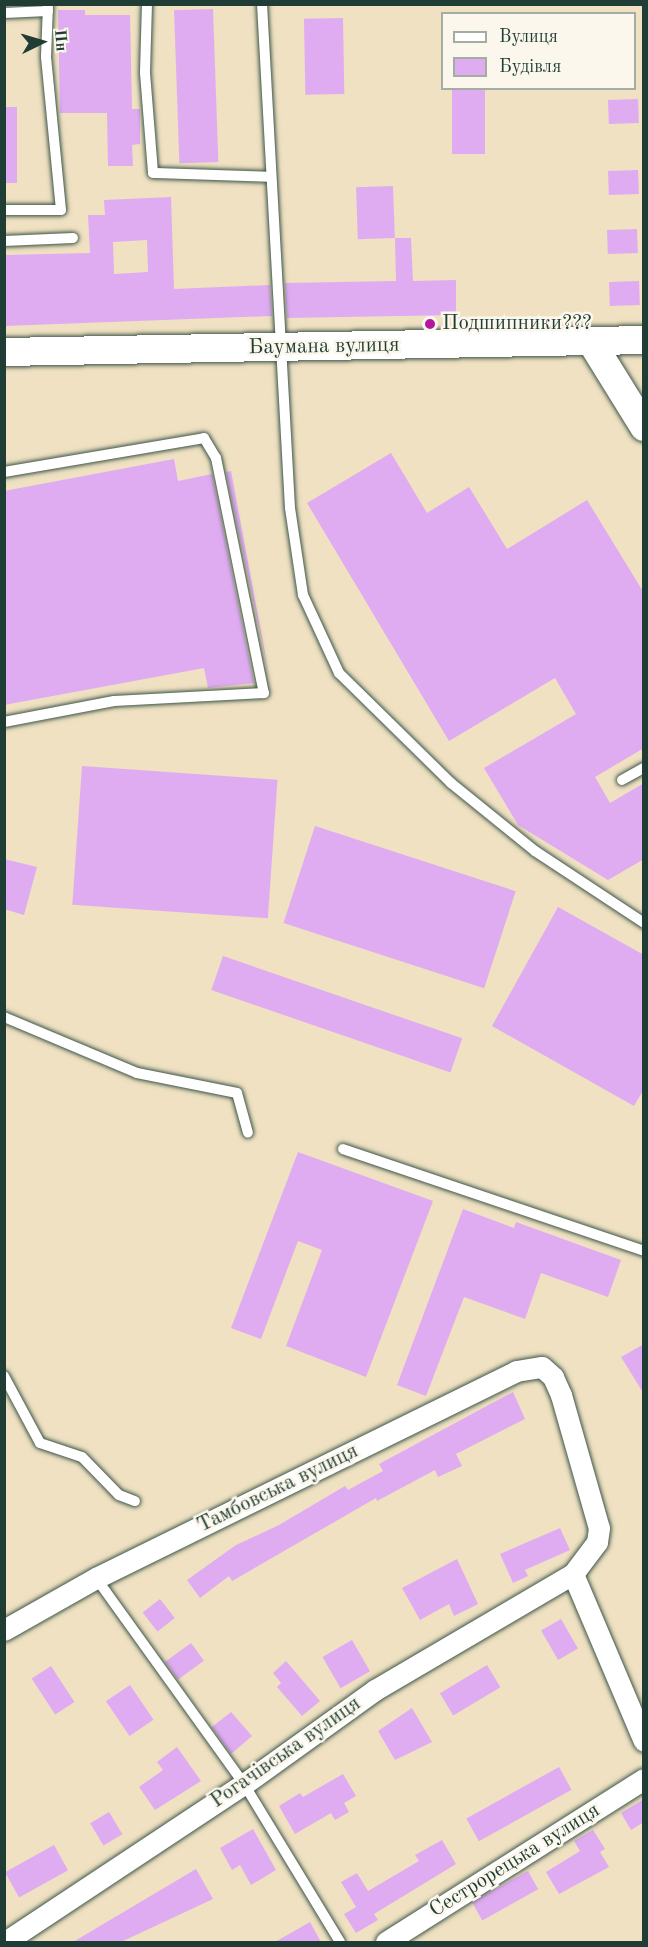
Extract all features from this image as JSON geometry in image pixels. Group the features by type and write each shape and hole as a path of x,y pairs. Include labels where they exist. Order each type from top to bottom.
{"main road":[{"name":"Баумана вулиця","path":"4,352 592,343 644,340"},
{"path":"592,343 644,427"}],"street":[{"name":"Тамбовська вулиця","path":"4,1630 96,1578 516,1371 542,1367 553,1377 592,1495 599,1528 597,1542 573,1574"},
{"path":"573,1574 644,1741"},
{"name":"Рогачівська вулиця","path":"4,1942 244,1784 375,1690 573,1574"},
{"name":"Сестрорецька вулиця","path":"386,1942 644,1779"}],"lane":[{"path":"147,4 145,73 153,173 271,177"},
{"path":"262,4 290,508 303,596 339,673 451,783 535,851 644,923"},
{"path":"4,13 48,8 46,57 61,210 4,210"},
{"path":"4,242 73,238"},
{"path":"4,472 204,438 216,458 264,693 114,701 4,722"},
{"path":"622,780 644,768"},
{"path":"4,1017 137,1073 237,1093 248,1133"},
{"path":"343,1149 644,1251"},
{"path":"4,1376 40,1443 82,1457 119,1495 135,1501"},
{"path":"96,1578 244,1784 340,1942"}],"building":[{"path":"213,9 218,162 179,163 174,10"},
{"path":"58,10 85,10 85,15 130,15 132,109 140,109 140,144 132,145 133,166 108,166 107,113 60,113"},
{"path":"343,18 344,94 305,95 304,19"},
{"path":"452,90 485,90 485,154 452,154"},
{"path":"638,99 639,123 609,124 608,100"},
{"path":"4,107 17,107 17,183 4,183"},
{"path":"638,170 639,194 609,195 608,171"},
{"path":"393,186 395,238 358,239 356,187"},
{"path":"171,197 174,289 270,285 272,316 4,326 4,255 90,253 88,215 105,215 104,200","holes":["147,240 148,272 114,274 113,242"]},
{"path":"637,229 638,253 608,254 607,230"},
{"path":"395,238 411,238 413,281 456,280 456,315 287,318 285,283 396,281"},
{"path":"639,281 640,305 610,306 609,282"},
{"path":"391,453 427,513 469,487 507,549 587,500 644,593 644,748 595,777 610,803 644,783 644,859 608,880 518,825 484,768 576,714 555,678 449,741 307,503"},
{"path":"174,459 178,481 212,474 254,683 208,688 204,668 4,705 4,491"},
{"path":"231,471 270,680 226,472"},
{"path":"82,766 278,780 268,918 72,905"},
{"path":"315,826 516,891 484,988 283,923"},
{"path":"4,859 37,867 24,915 4,909"},
{"path":"558,907 644,955 644,1089 634,1106 492,1026"},
{"path":"223,956 462,1038 450,1072 211,990"},
{"path":"298,1152 433,1201 366,1377 286,1346 322,1250 298,1241 261,1339 231,1328"},
{"path":"463,1209 514,1228 516,1222 621,1260 608,1297 541,1273 525,1319 464,1297 426,1396 397,1385"},
{"path":"644,1344 644,1394 621,1357"},
{"path":"513,1392 525,1419 456,1454 462,1466 438,1477 435,1470 377,1501 376,1498 232,1581 229,1576 200,1598 187,1580 236,1545 279,1525 345,1486 348,1490 383,1471 379,1464"},
{"path":"560,1528 570,1550 525,1570 528,1576 513,1583 500,1554"},
{"path":"457,1559 478,1604 454,1616 449,1604 420,1620 402,1588"},
{"path":"160,1599 175,1618 157,1631 143,1613"},
{"path":"561,1619 578,1648 558,1660 541,1630"},
{"path":"352,1640 370,1671 341,1688 323,1657"},
{"path":"191,1643 204,1661 178,1680 165,1662"},
{"path":"286,1661 320,1701 302,1716 277,1687 281,1683 273,1673"},
{"path":"487,1665 500,1687 453,1716 440,1693"},
{"path":"51,1666 74,1702 55,1715 32,1679"},
{"path":"130,1685 153,1720 129,1736 106,1701"},
{"path":"412,1708 432,1742 395,1760 378,1731"},
{"path":"231,1712 252,1736 231,1754 212,1727"},
{"path":"177,1747 201,1781 155,1810 139,1787 163,1770 157,1762"},
{"path":"559,1767 572,1790 479,1841 466,1818"},
{"path":"343,1774 356,1796 344,1803 349,1812 335,1820 331,1813 295,1834 279,1806 300,1793 303,1797"},
{"path":"644,1799 644,1822 631,1830 621,1813"},
{"path":"109,1812 122,1834 104,1846 90,1823"},
{"path":"253,1829 276,1870 251,1885 240,1865 232,1870 220,1848"},
{"path":"593,1830 605,1849 600,1852 609,1867 559,1894 546,1872 580,1851 574,1841"},
{"path":"442,1840 456,1864 374,1914 378,1920 356,1933 344,1914 356,1907 341,1882 357,1873 368,1891 419,1861 415,1855"},
{"path":"54,1845 68,1870 19,1898 5,1872"},
{"path":"196,1869 213,1899 121,1942 73,1942"},
{"path":"528,1871 538,1889 482,1920 472,1902"},
{"path":"310,1922 321,1942 275,1942"}],"place":[{"name":"Подшипники???","path":"430,324"}]}
